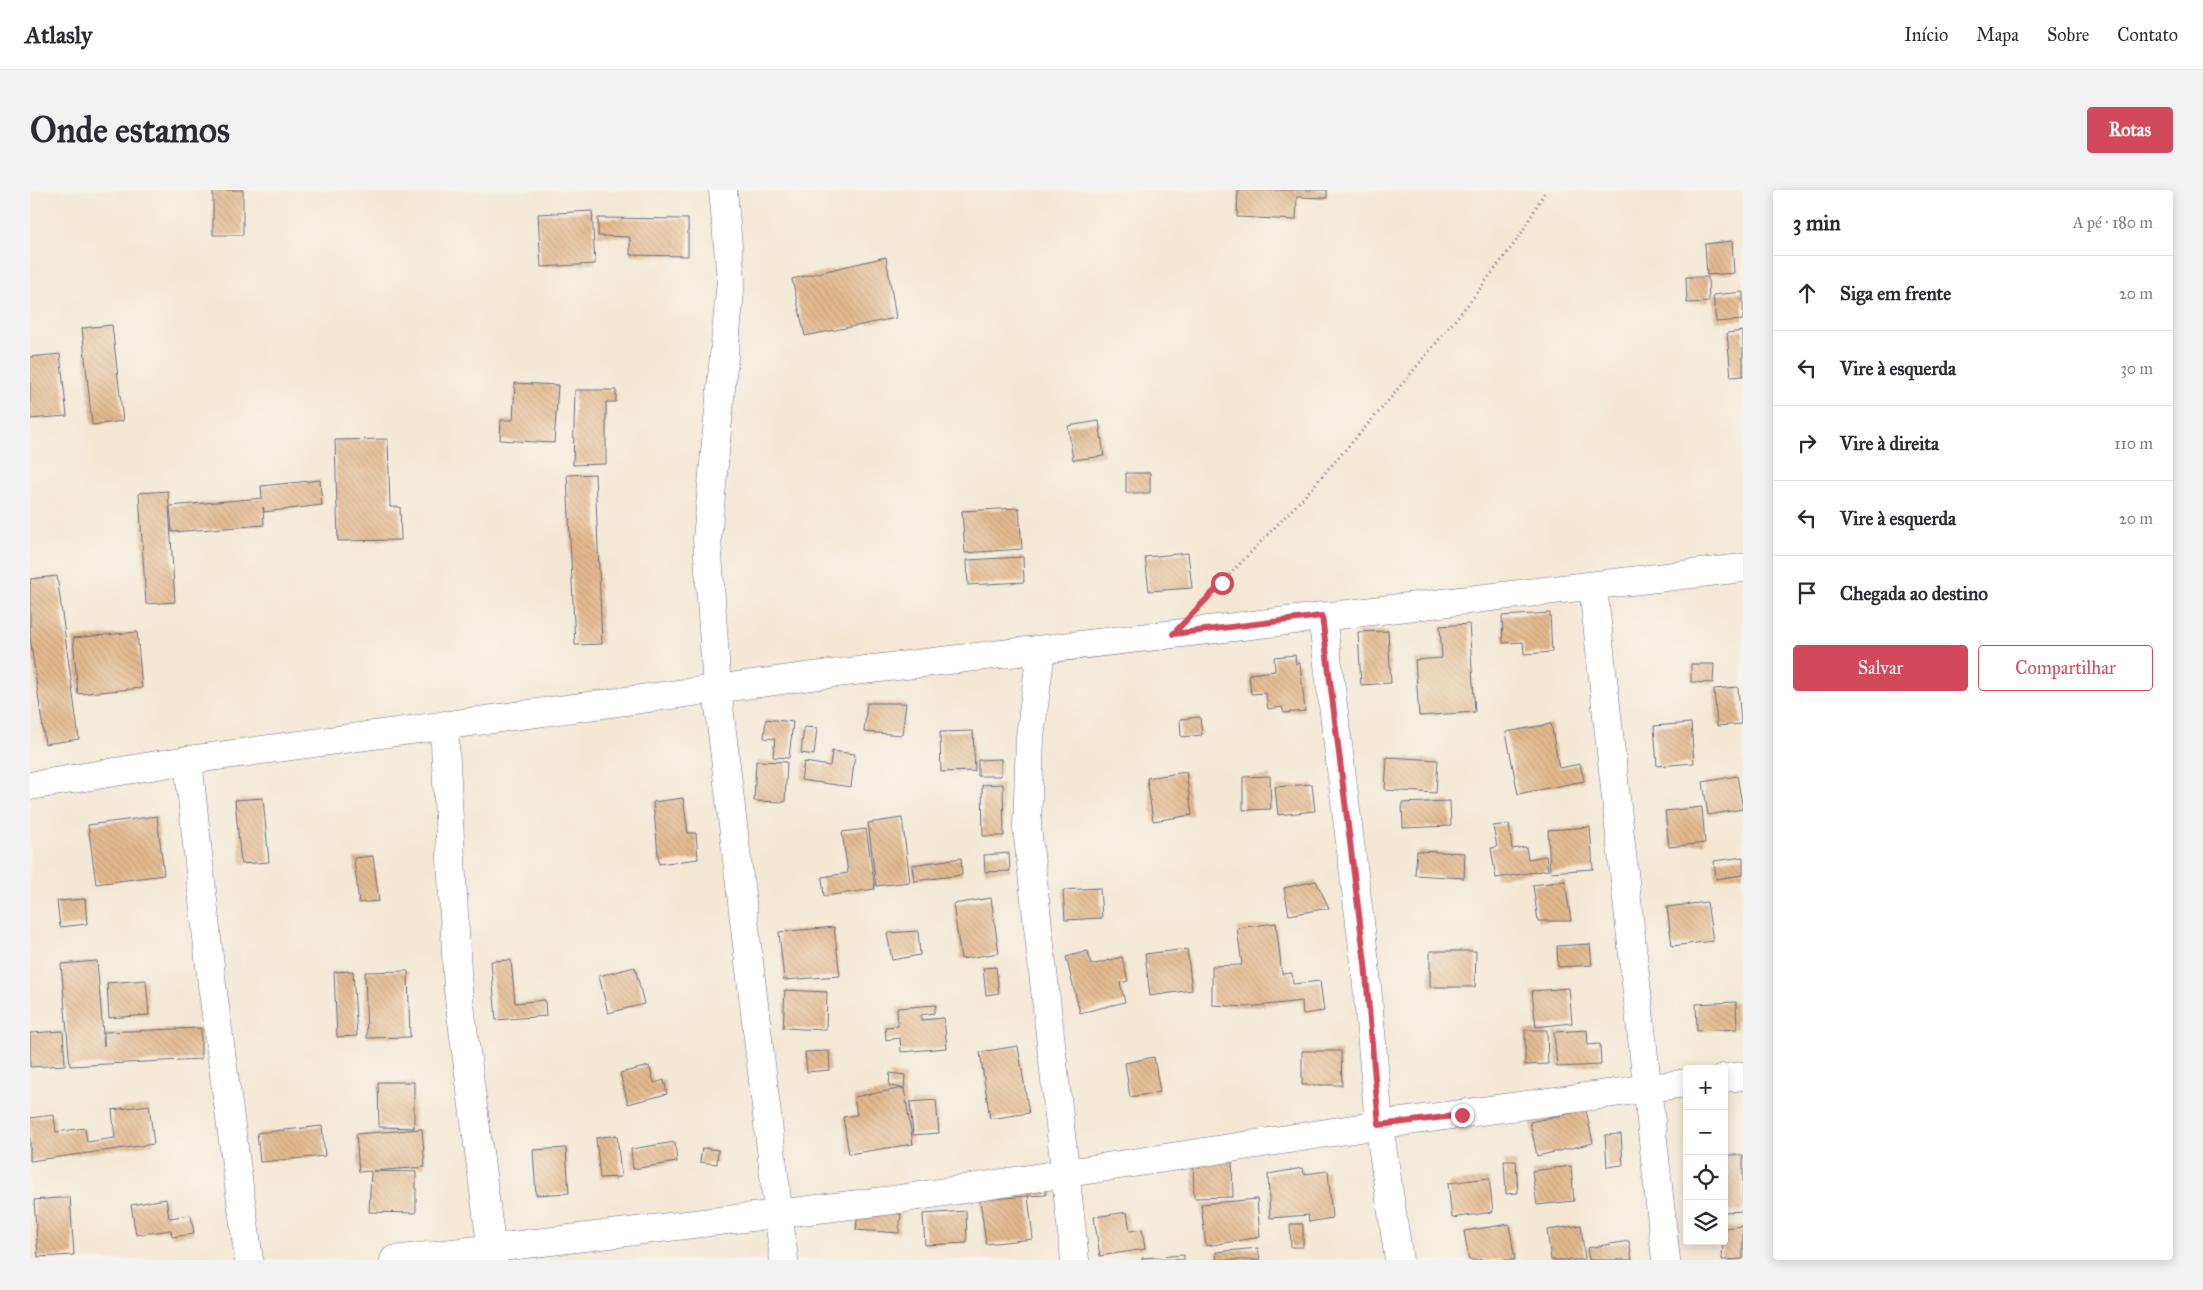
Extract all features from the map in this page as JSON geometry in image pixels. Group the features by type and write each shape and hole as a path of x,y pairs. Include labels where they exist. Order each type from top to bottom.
{"street":[{"path":"723,190 731,280 706,539 717,689 784,1260"},
{"path":"30,786 188,760 717,689 1322,616 1743,568"},
{"path":"1593,586 1666,1260"},
{"path":"1322,616 1365,963 1379,1125 1399,1260"},
{"path":"1041,650 1030,736 1027,828 1067,1172 1075,1260"},
{"path":"444,725 458,990 492,1254"},
{"path":"188,760 212,985 249,1260"},
{"path":"1728,1078 1743,1076"},
{"path":"394,1260 492,1254 893,1200 1379,1125 1683,1084"}],"path":[{"path":"1203,602 1302,499 1384,406 1469,303 1520,236 1546,190"}],"building":[{"path":"213,190 243,190 243,235 213,235"},
{"path":"1238,190 1327,190 1327,198 1297,197 1296,220 1237,217"},
{"path":"592,211 595,264 541,267 538,214"},
{"path":"598,218 688,219 688,256 630,255 630,237 598,236"},
{"path":"1732,241 1734,273 1707,275 1705,244"},
{"path":"886,257 896,318 805,336 792,279"},
{"path":"1686,277 1708,277 1709,302 1687,303"},
{"path":"1743,292 1743,320 1716,322 1713,295"},
{"path":"112,325 123,421 92,425 82,328"},
{"path":"1743,331 1743,376 1731,377 1727,333"},
{"path":"60,354 67,416 30,419 30,357"},
{"path":"515,383 558,385 554,443 500,440 501,420 513,420"},
{"path":"575,390 616,390 616,402 606,402 606,464 573,465"},
{"path":"1099,421 1104,456 1073,460 1068,426"},
{"path":"388,439 390,507 400,507 401,540 338,541 335,440"},
{"path":"1126,473 1150,473 1150,493 1126,493"},
{"path":"595,474 602,644 575,645 567,475"},
{"path":"320,480 322,505 264,512 263,507 264,525 172,532 170,506 262,498 261,486"},
{"path":"168,491 175,602 146,604 139,493"},
{"path":"1019,508 1022,549 965,553 962,511"},
{"path":"1188,553 1192,588 1149,591 1145,557"},
{"path":"1023,557 1024,582 968,585 967,560"},
{"path":"57,576 79,739 45,744 30,637 30,579"},
{"path":"1550,613 1552,652 1524,654 1523,642 1503,643 1502,616"},
{"path":"1469,624 1475,712 1419,716 1415,660 1442,658 1440,626"},
{"path":"1388,631 1391,683 1361,685 1358,632"},
{"path":"137,632 142,688 78,694 73,638"},
{"path":"1295,655 1296,664 1300,663 1305,711 1284,713 1282,707 1268,709 1266,693 1251,694 1249,674 1275,671 1274,657"},
{"path":"1691,664 1714,664 1713,683 1691,682"},
{"path":"1738,687 1741,724 1717,726 1714,689"},
{"path":"867,703 906,703 902,735 864,732"},
{"path":"1200,717 1202,735 1181,737 1180,719"},
{"path":"766,719 793,722 789,758 773,757 775,739 764,738"},
{"path":"1691,723 1694,763 1657,766 1654,726"},
{"path":"1551,724 1559,768 1580,764 1584,781 1518,794 1506,732"},
{"path":"804,727 817,728 814,755 801,753"},
{"path":"973,731 975,771 941,772 940,732"},
{"path":"832,751 855,754 851,787 801,780 804,762 830,766"},
{"path":"1387,757 1438,760 1436,793 1385,790"},
{"path":"1001,759 1001,776 978,776 978,760"},
{"path":"756,761 787,762 785,802 754,801"},
{"path":"1186,772 1192,815 1153,821 1147,778"},
{"path":"1270,776 1271,809 1243,810 1243,777"},
{"path":"1737,776 1743,809 1708,815 1703,782"},
{"path":"1003,784 1004,836 983,836 982,785"},
{"path":"1312,784 1315,811 1278,815 1275,787"},
{"path":"263,798 269,862 241,864 235,800"},
{"path":"683,798 688,833 696,833 698,859 659,864 653,802"},
{"path":"1450,801 1451,826 1403,828 1402,803"},
{"path":"1702,807 1705,843 1669,847 1665,811"},
{"path":"157,816 164,875 96,884 88,825"},
{"path":"902,818 910,882 876,886 868,823"},
{"path":"1509,824 1512,849 1526,847 1528,859 1546,856 1548,870 1496,878 1491,848 1497,847 1493,826"},
{"path":"1590,827 1593,869 1550,872 1548,830"},
{"path":"866,829 875,889 824,896 822,877 848,873 842,832"},
{"path":"1417,851 1465,853 1464,878 1415,875"},
{"path":"1009,853 1010,871 985,872 984,855"},
{"path":"373,856 379,901 359,903 354,858"},
{"path":"1743,857 1743,875 1716,879 1714,861"},
{"path":"961,858 962,875 914,881 912,865"},
{"path":"1316,881 1329,908 1289,915 1284,888"},
{"path":"1565,881 1571,921 1538,921 1533,885"},
{"path":"1100,888 1102,918 1065,920 1063,890"},
{"path":"991,898 999,953 961,959 953,904"},
{"path":"85,899 87,924 60,927 57,901"},
{"path":"1707,902 1713,941 1672,946 1667,907"},
{"path":"1276,923 1282,974 1292,973 1293,984 1320,981 1324,1011 1303,1014 1302,1001 1247,1007 1212,1005 1212,966 1242,965 1237,928"},
{"path":"834,927 840,976 784,980 779,932"},
{"path":"918,931 920,955 892,960 887,933"},
{"path":"1590,944 1592,965 1558,967 1557,946"},
{"path":"1187,949 1192,990 1150,996 1145,954"},
{"path":"1088,951 1091,965 1122,957 1128,981 1120,983 1125,1002 1080,1013 1066,957"},
{"path":"1430,951 1476,951 1475,987 1430,987"},
{"path":"511,960 515,1003 545,1000 546,1016 496,1020 491,961"},
{"path":"97,961 104,1046 104,1032 201,1028 201,1059 70,1066 61,964"},
{"path":"635,967 644,1004 608,1013 599,976"},
{"path":"996,967 999,993 986,995 983,968"},
{"path":"353,971 357,1036 337,1037 334,972"},
{"path":"408,971 410,1037 367,1038 365,972"},
{"path":"146,980 149,1015 109,1018 107,983"},
{"path":"1569,988 1572,1023 1536,1027 1532,991"},
{"path":"785,990 827,992 826,1030 783,1028"},
{"path":"1736,1002 1737,1029 1697,1031 1696,1004"},
{"path":"936,1005 934,1013 921,1015 921,1020 944,1018 947,1048 901,1052 900,1038 886,1040 885,1027 898,1026 897,1008"},
{"path":"1525,1030 1547,1030 1548,1064 1525,1065"},
{"path":"1587,1030 1588,1045 1600,1044 1601,1065 1557,1067 1554,1032"},
{"path":"63,1031 65,1065 30,1067 30,1033"},
{"path":"1018,1046 1029,1113 990,1119 980,1052"},
{"path":"829,1051 830,1070 807,1072 805,1052"},
{"path":"1302,1051 1341,1051 1342,1085 1302,1085"},
{"path":"1154,1057 1160,1092 1130,1097 1125,1063"},
{"path":"649,1066 654,1083 664,1080 667,1094 628,1104 620,1073"},
{"path":"890,1073 905,1075 904,1088 889,1086"},
{"path":"378,1082 414,1082 414,1128 379,1127"},
{"path":"904,1088 913,1144 849,1154 843,1117 857,1115 854,1097"},
{"path":"936,1100 939,1133 913,1135 910,1102"},
{"path":"149,1105 154,1144 30,1161 30,1118 54,1115 56,1132 85,1128 87,1142 115,1138 112,1110"},
{"path":"1586,1110 1593,1143 1537,1156 1530,1122"},
{"path":"322,1126 325,1156 260,1162 257,1133"},
{"path":"422,1129 425,1167 373,1171 416,1172 416,1213 369,1212 371,1171 359,1172 356,1134"},
{"path":"1621,1134 1623,1165 1607,1167 1605,1135"},
{"path":"617,1135 621,1177 600,1178 596,1138"},
{"path":"675,1142 677,1162 633,1169 631,1149"},
{"path":"566,1148 569,1193 536,1195 533,1150"},
{"path":"702,1148 718,1150 717,1164 700,1162"},
{"path":"1728,1155 1743,1155 1743,1211 1728,1212"},
{"path":"1232,1158 1233,1197 1194,1198 1193,1159"},
{"path":"1504,1161 1516,1161 1518,1193 1506,1194"},
{"path":"1571,1166 1574,1201 1537,1205 1532,1171"},
{"path":"1303,1168 1304,1174 1328,1171 1332,1218 1309,1222 1308,1215 1270,1218 1268,1174"},
{"path":"1489,1178 1493,1212 1452,1218 1448,1183"},
{"path":"1046,1182 1046,1195 1028,1196 1027,1183"},
{"path":"1028,1196 1033,1239 986,1244 980,1200"},
{"path":"70,1197 74,1255 38,1257 34,1200"},
{"path":"166,1199 169,1218 191,1215 194,1234 172,1237 171,1230 136,1235 131,1205"},
{"path":"1257,1199 1260,1237 1206,1246 1201,1204"},
{"path":"858,1211 901,1214 899,1233 856,1230"},
{"path":"966,1211 967,1243 925,1245 923,1214"},
{"path":"1127,1212 1130,1231 1142,1229 1145,1249 1100,1256 1094,1217"},
{"path":"1290,1224 1303,1224 1303,1247 1291,1247"},
{"path":"1509,1224 1515,1260 1469,1260 1464,1231"},
{"path":"1581,1225 1585,1260 1551,1260 1547,1230"},
{"path":"1743,1226 1743,1259 1722,1260 1723,1245 1728,1245 1728,1228"},
{"path":"1629,1241 1632,1260 1589,1260 1587,1248"},
{"path":"1258,1248 1260,1260 1217,1260 1216,1252"},
{"path":"1184,1255 1184,1260 1142,1260 1142,1258"}],"route":[{"path":"1222,583 1173,634 1322,616 1365,963 1379,1125 1462,1115"}]}
